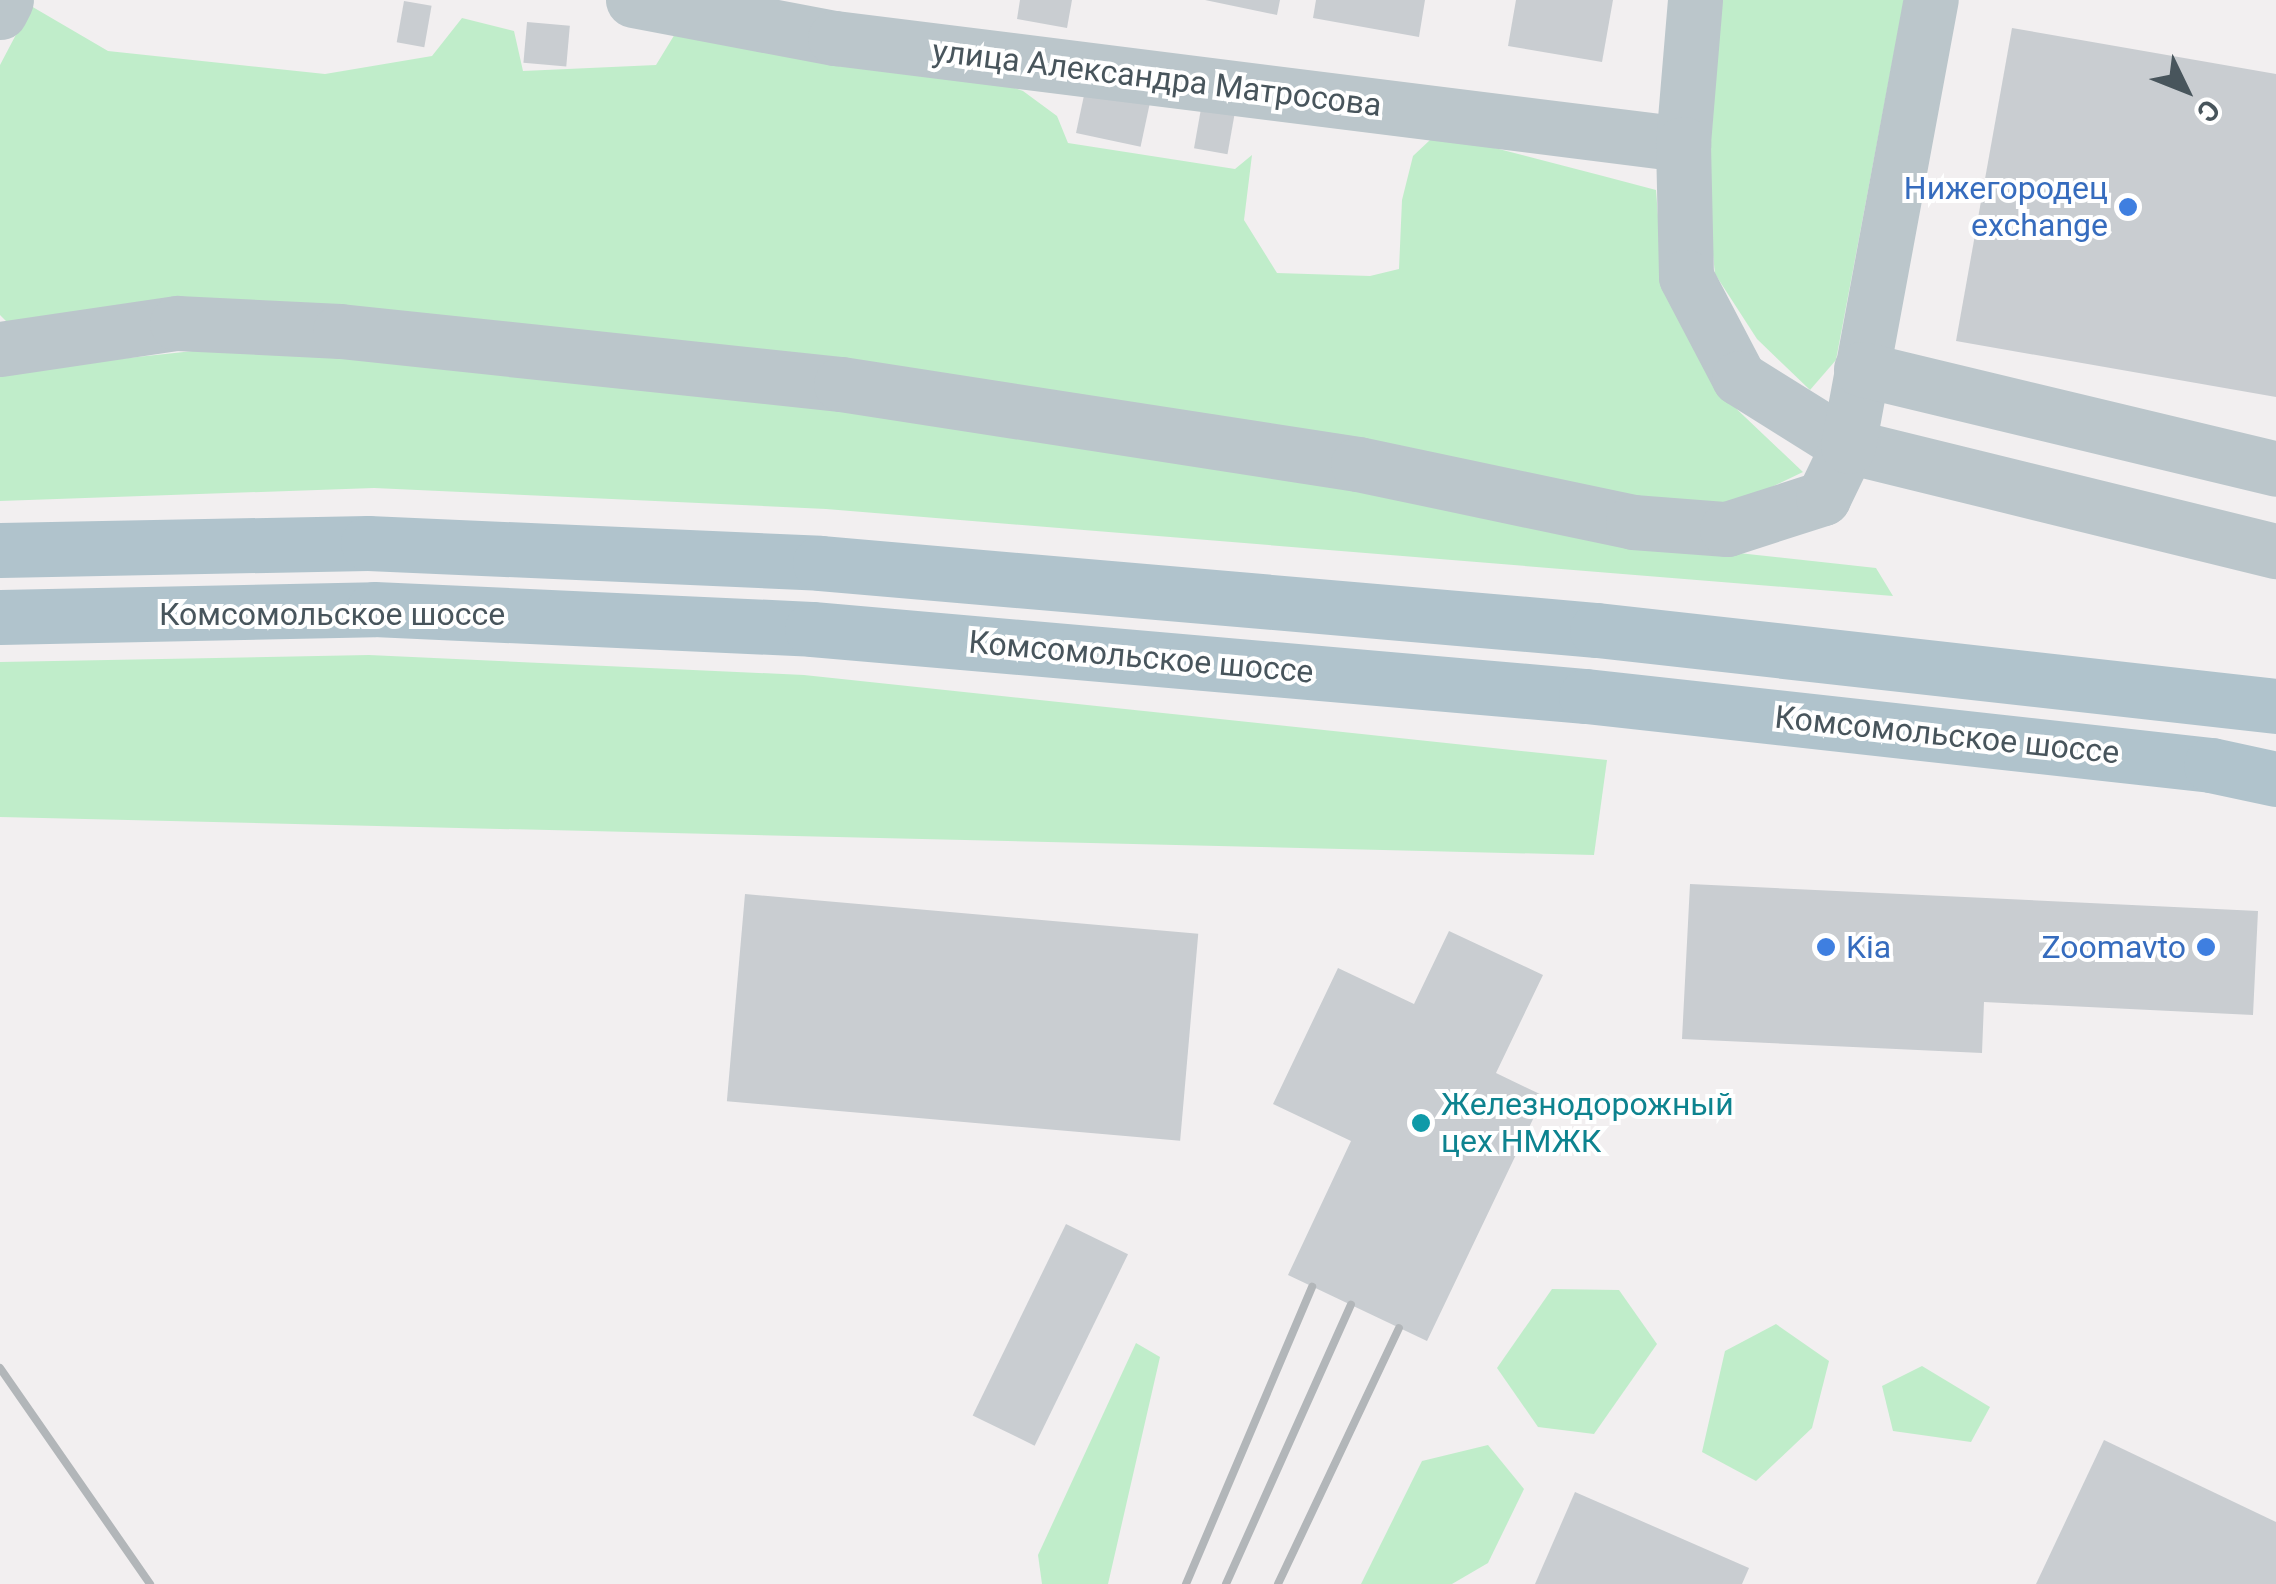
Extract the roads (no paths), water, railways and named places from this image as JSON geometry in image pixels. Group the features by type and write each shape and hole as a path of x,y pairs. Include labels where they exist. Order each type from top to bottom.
{"main road":[{"name":"Комсомольское шоссе","path":"0,550 368,543 820,563 1597,630 2276,706"},
{"name":"Комсомольское шоссе","path":"0,617 374,608 812,628 1586,696 2211,764 2276,779"}],"street":[{"path":"0,12 6,0"},
{"name":"улица Александра Матросова","path":"633,0 838,19 1683,144"},
{"path":"1695,0 1683,144 1686,277 1739,378 1848,446 2276,550"},
{"path":"1,350 177,323 340,331 841,384 1358,464 1632,522 1727,529 1822,498 1848,446 1931,0"},
{"path":"1861,369 2276,469"}],"railway":[{"path":"1186,1584 1312,1287"},
{"path":"1226,1584 1351,1305"},
{"path":"1278,1584 1399,1328"},
{"path":"0,1368 150,1584"}],"place":[{"name":"Нижегородец exchange","path":"2128,207"},
{"name":"Kia","path":"1826,947"},
{"name":"Zoomavto","path":"2206,947"},
{"name":"Железнодорожный цех НМЖК","path":"1421,1123"}]}
